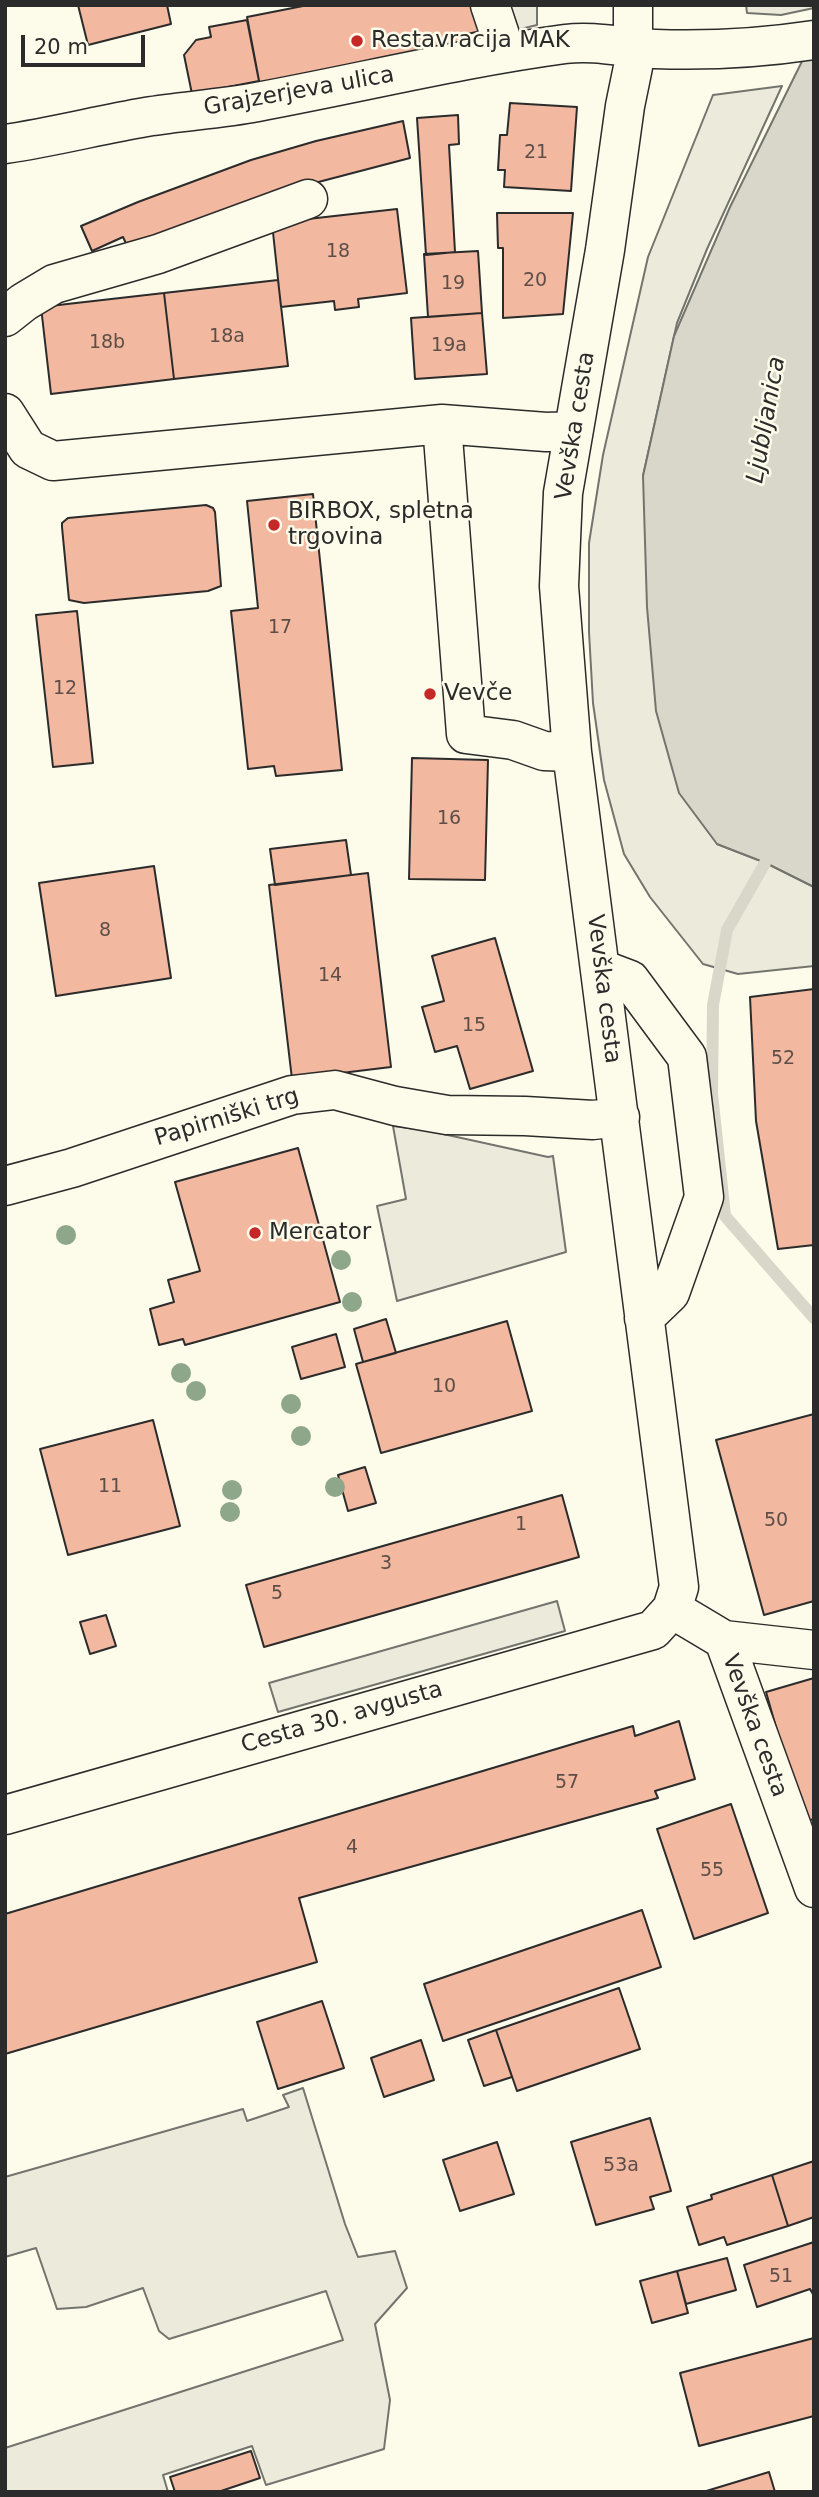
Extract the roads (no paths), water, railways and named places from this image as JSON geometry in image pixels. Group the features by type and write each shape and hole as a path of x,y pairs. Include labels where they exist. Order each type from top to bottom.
{"street":[{"path":"490,5 506,53"},
{"name":"Vevška cesta","path":"633,5 633,67 603,264 563,493 559,586 572,752 679,1587 672,1609 724,1640 814,1888"},
{"name":"Grajzerjeva ulica","path":"5,144 44,139 145,118 254,103 506,53 594,42 634,48 691,51 762,48 814,40"},
{"path":"5,317 54,284 159,254 309,199"},
{"path":"5,413 28,449 53,461 442,424 546,432 573,431"},
{"path":"442,424 466,734 513,740 544,751 572,752"},
{"path":"601,969 630,980 687,1057 704,1197 670,1293 644,1318"},
{"name":"Papirniški trg","path":"5,1186 72,1168 292,1095 335,1090 395,1106 447,1115 593,1120 620,1117"},
{"name":"Cesta 30. avgusta","path":"5,1815 653,1630 672,1609"},
{"path":"724,1640 814,1650"}],"water":[{"name":"Ljubljanica","path":"814,37 814,887 766,863 717,844 679,793 656,711 647,607 643,476 674,336 730,207"}],"waterway":[{"path":"765,863 727,930 713,1005 712,1094 725,1216 814,1318"}],"place":[{"name":"Restavracija MAK","path":"357,41"},
{"name":"BIRBOX, spletna trgovina","path":"274,525"},
{"name":"Vevče","path":"430,694"},
{"name":"Mercator","path":"255,1233"}]}
